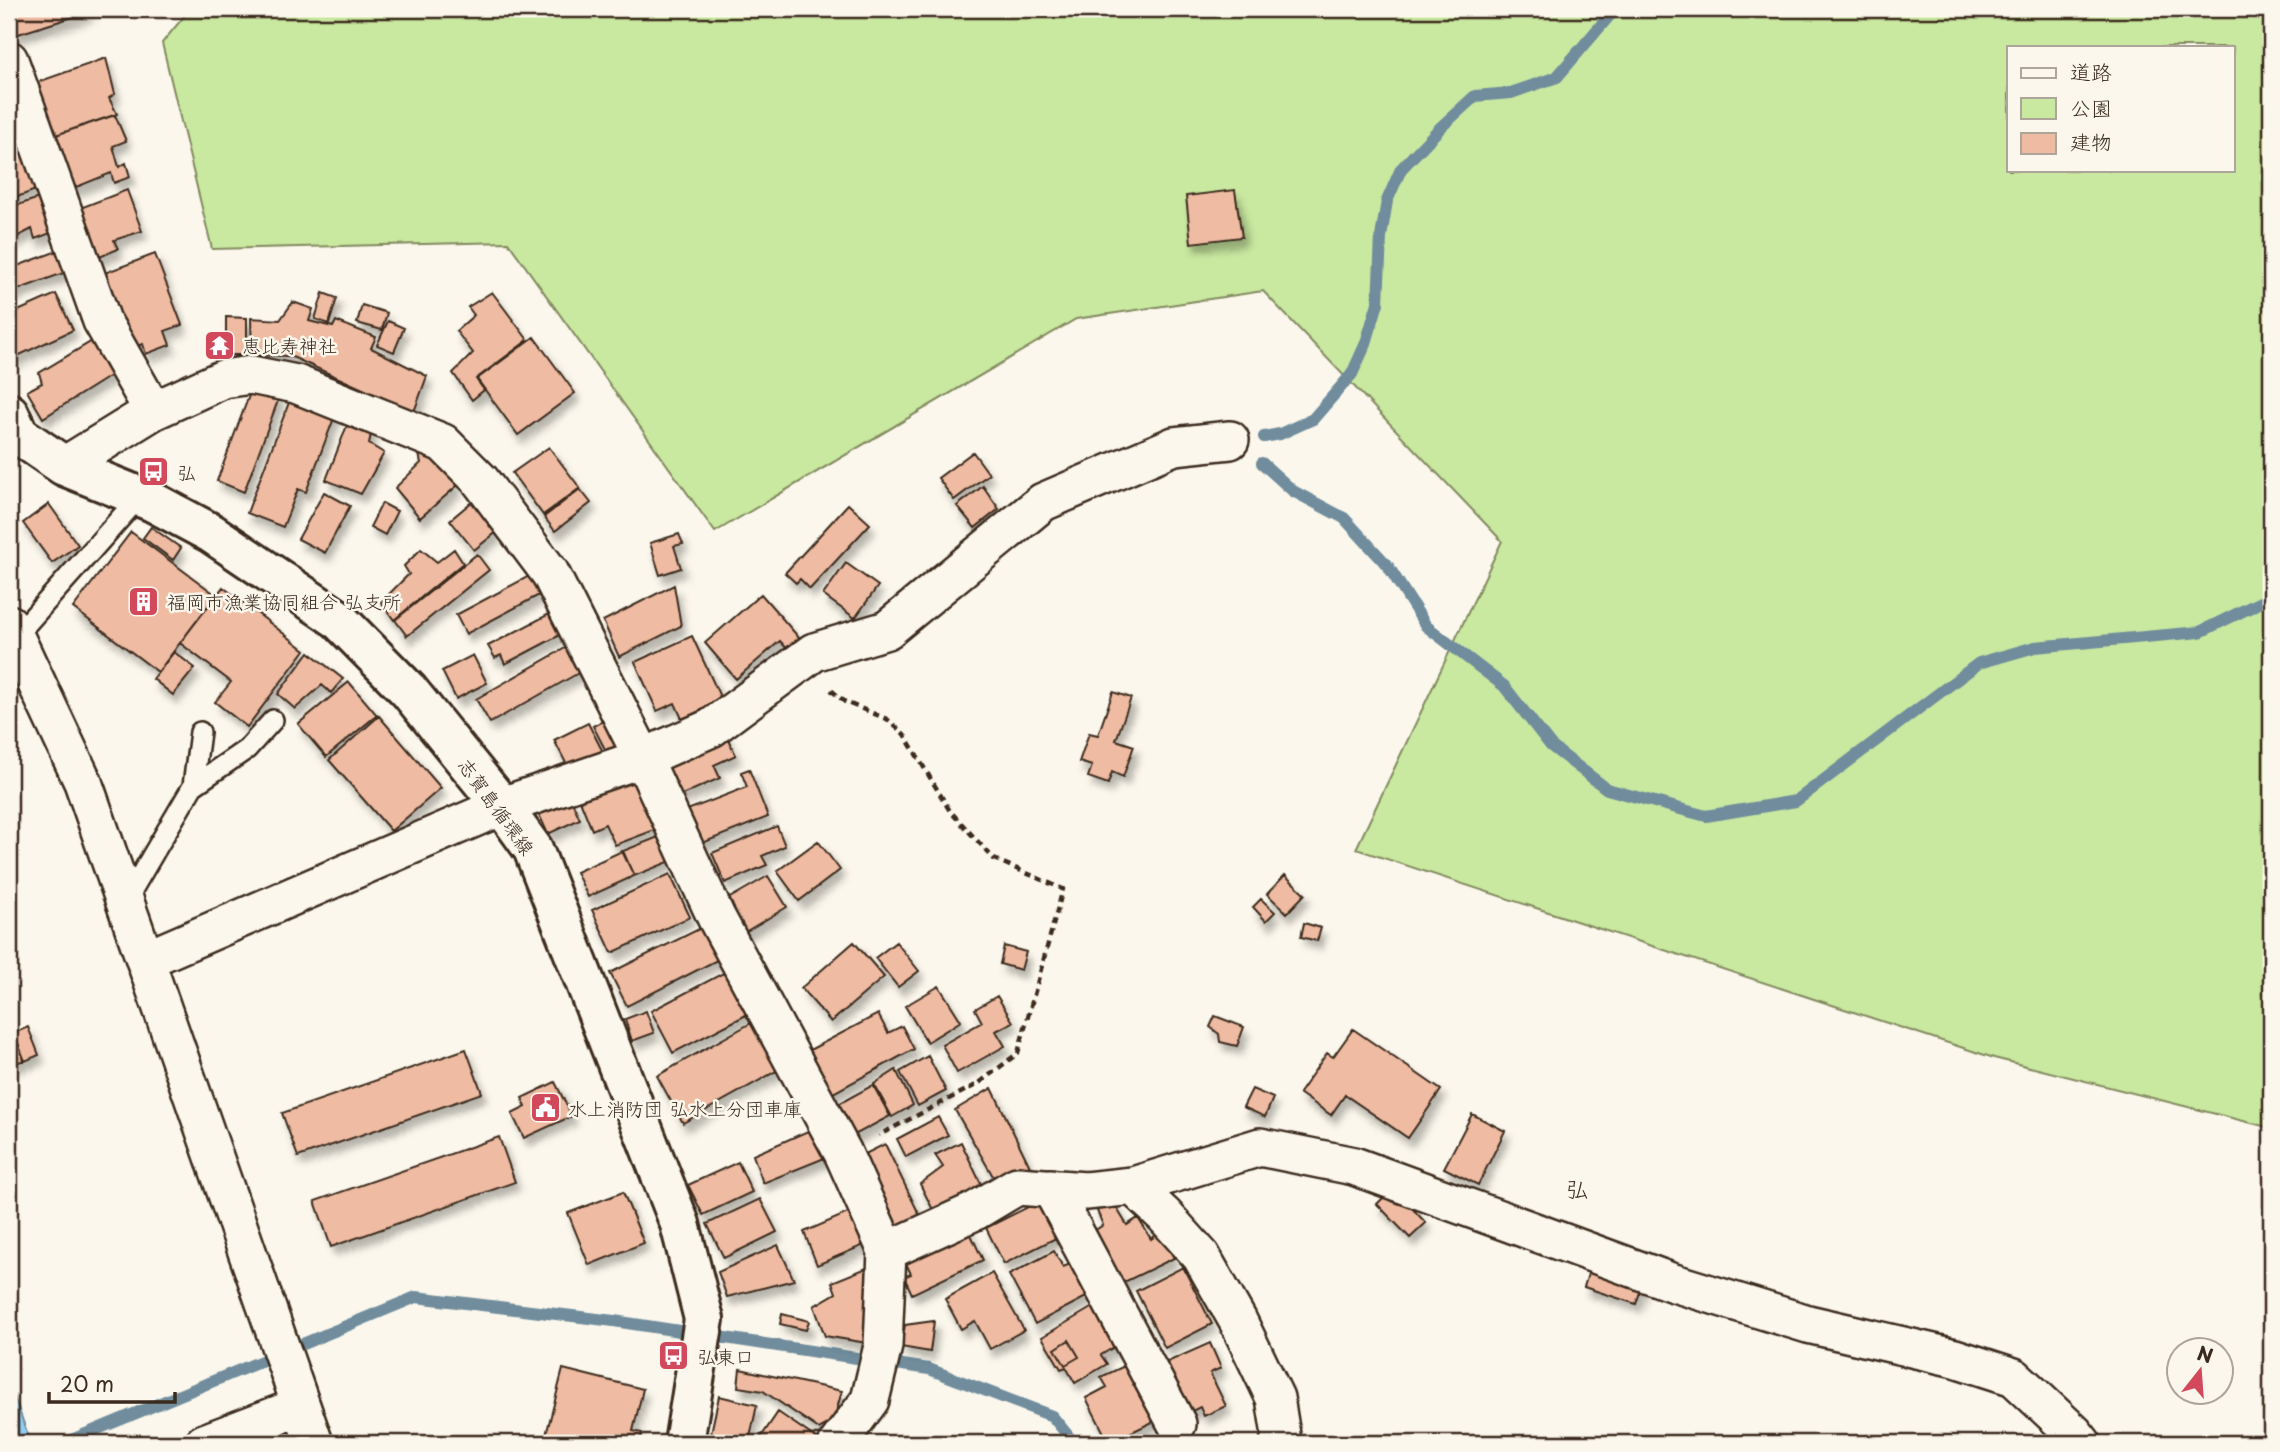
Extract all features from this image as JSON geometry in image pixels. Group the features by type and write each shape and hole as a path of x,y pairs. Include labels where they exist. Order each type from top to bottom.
{"main road":[{"name":"志賀島循環線","path":"9,413 19,435 64,466 140,496 211,533 338,619 409,691 502,806 533,849 680,1224 704,1319 684,1443"}],"street":[{"path":"9,60 102,321 153,411"},
{"path":"64,466 153,411 223,379 251,375 296,384 443,443 480,480 550,573 643,758 716,917 843,1153 887,1251 883,1346 870,1400 838,1443"},
{"path":"145,960 502,806 643,758 712,728 814,652 887,630 1043,502 1174,446 1230,440"},
{"path":"12,630 83,782 314,1443"},
{"path":"887,1251 975,1211 1017,1186 1086,1191 1133,1186 1260,1147 1354,1166 1674,1283 1808,1324 1955,1358 2014,1377 2082,1443"},
{"path":"1133,1186 1201,1256 1238,1321 1275,1398 1281,1435 1279,1443"},
{"path":"1051,1188 1177,1424"},
{"path":"204,1443 301,1406"}],"lane":[{"path":"12,630 140,496"},
{"path":"193,786 247,749 273,720"},
{"path":"125,902 193,786 200,732"}],"path":[{"path":"814,652 822,682 845,702 887,719 904,734 950,811 994,859 1063,889 1018,1054 978,1084 843,1153"}],"green space":[{"path":"190,9 2271,9 2271,1128 1994,1058 1356,849 1502,541 1263,291 1076,319 715,532 508,242 212,249 162,43"}],"water":[{"path":"9,1383 31,1443 9,1443"}],"building":[{"path":"9,9 88,9 89,12 15,35"},
{"path":"106,58 115,94 109,98 117,114 50,137 32,84"},
{"path":"9,110 24,138 9,144"},
{"path":"115,115 126,141 113,146 119,167 126,163 130,177 114,183 111,173 69,190 50,137"},
{"path":"22,153 36,190 9,200 9,158"},
{"path":"127,190 142,231 114,240 118,249 93,260 75,210"},
{"path":"1235,190 1242,237 1191,243 1186,196"},
{"path":"45,196 56,231 35,239 32,229 9,241 9,208"},
{"path":"60,250 69,271 9,293 9,269"},
{"path":"155,254 182,325 165,331 170,345 146,354 143,344 127,349 99,275"},
{"path":"492,292 528,340 476,379 484,390 472,400 453,373 473,353 456,331 474,315 468,307"},
{"path":"323,293 337,298 329,324 315,319"},
{"path":"56,294 73,330 9,360 9,315"},
{"path":"293,302 313,309 309,321 333,327 336,321 376,337 371,348 427,376 414,412 290,356 252,355 251,318 280,320"},
{"path":"362,305 387,313 382,330 357,323"},
{"path":"226,317 247,318 247,355 226,355"},
{"path":"388,321 404,328 394,352 377,345"},
{"path":"214,336 224,336 223,354 213,354"},
{"path":"534,337 575,393 518,435 477,379"},
{"path":"94,340 113,374 43,418 27,391 42,383 39,373"},
{"path":"253,385 280,395 244,492 217,481"},
{"path":"293,392 337,410 306,492 298,489 283,527 247,513"},
{"path":"351,415 373,423 369,444 384,453 361,494 326,480"},
{"path":"427,445 458,485 420,518 395,488 421,463 419,454"},
{"path":"549,447 580,488 543,515 512,473"},
{"path":"973,452 989,474 954,500 938,478"},
{"path":"983,486 999,509 975,528 957,506"},
{"path":"580,489 591,503 555,531 544,517"},
{"path":"324,492 350,506 325,553 298,539"},
{"path":"474,500 498,531 474,550 450,520"},
{"path":"382,503 397,511 385,535 370,527"},
{"path":"49,504 78,545 52,563 23,523"},
{"path":"848,504 870,524 810,589 800,579 796,583 785,573"},
{"path":"151,527 181,548 173,560 143,538"},
{"name":"福岡市漁業協同組合 弘支所","path":"131,532 216,595 158,672 73,608"},
{"path":"679,534 683,544 674,546 681,568 660,575 650,543"},
{"path":"421,549 437,562 454,549 463,563 394,620 381,602 409,574 404,566"},
{"path":"477,554 489,570 407,636 395,620"},
{"path":"846,563 878,586 855,618 823,595"},
{"path":"531,575 541,594 466,634 456,615"},
{"path":"674,585 681,626 619,657 603,621"},
{"path":"223,587 305,650 247,727 215,702 231,682 180,643"},
{"path":"761,594 801,640 789,651 780,641 736,679 705,643"},
{"path":"551,613 562,634 505,664 501,655 495,658 488,646"},
{"path":"692,636 722,701 682,719 675,703 657,711 635,662"},
{"path":"567,647 582,671 490,723 476,699"},
{"path":"174,652 195,668 173,695 153,679"},
{"path":"309,652 343,679 331,693 322,685 295,709 278,694"},
{"path":"473,655 487,683 456,699 442,671"},
{"path":"349,682 377,715 326,757 298,724"},
{"path":"1113,692 1131,698 1116,740 1134,746 1123,777 1112,772 1108,784 1088,777 1092,766 1079,762 1089,733 1098,735"},
{"path":"379,716 441,788 391,831 329,760"},
{"path":"612,716 625,744 607,753 593,726"},
{"path":"588,723 603,752 569,769 554,740"},
{"path":"724,731 736,755 714,765 720,778 673,799 657,761"},
{"path":"749,769 768,817 695,846 682,812 747,787 741,772"},
{"path":"638,778 660,828 615,845 605,824 592,830 579,798"},
{"path":"569,795 580,819 548,834 537,810"},
{"path":"777,826 785,846 762,856 767,865 725,883 712,853"},
{"path":"671,832 681,857 634,876 623,851"},
{"path":"818,841 840,870 799,901 777,871"},
{"path":"622,851 634,876 588,897 576,872"},
{"path":"670,874 690,917 612,953 592,910"},
{"path":"1285,875 1305,894 1287,913 1267,894"},
{"path":"768,876 787,907 740,935 721,903"},
{"path":"1261,899 1275,912 1266,921 1253,907"},
{"path":"1304,923 1321,928 1317,941 1301,937"},
{"path":"707,925 723,957 627,1006 610,973"},
{"path":"854,942 884,977 831,1022 801,988"},
{"path":"896,942 919,971 898,987 875,958"},
{"path":"1004,946 1026,952 1021,970 1000,964"},
{"path":"729,970 752,1012 673,1053 651,1011"},
{"path":"939,986 961,1021 927,1042 905,1006"},
{"path":"997,996 1013,1022 996,1031 1005,1046 957,1073 942,1045 982,1022 975,1009"},
{"path":"646,1011 654,1033 632,1041 625,1019"},
{"path":"878,1014 888,1033 902,1026 914,1049 826,1097 802,1054"},
{"path":"1215,1016 1244,1027 1237,1046 1220,1042 1219,1034 1210,1027"},
{"path":"9,1017 24,1060 9,1066"},
{"path":"751,1023 778,1070 683,1123 657,1076"},
{"path":"28,1027 39,1055 25,1061 14,1033"},
{"path":"1353,1029 1441,1090 1408,1138 1345,1095 1331,1115 1299,1093 1327,1053 1333,1057"},
{"path":"466,1049 482,1093 298,1157 282,1113"},
{"path":"928,1056 946,1091 918,1106 900,1072"},
{"path":"896,1070 913,1105 892,1117 874,1084"},
{"path":"555,1082 572,1116 524,1138 512,1114 526,1107 522,1098"},
{"path":"873,1085 890,1116 849,1138 833,1107"},
{"path":"992,1088 1032,1171 1015,1168 994,1178 955,1110"},
{"path":"1252,1089 1273,1098 1265,1117 1243,1107"},
{"path":"1472,1114 1505,1131 1478,1185 1444,1168"},
{"path":"938,1117 948,1135 906,1157 897,1139"},
{"path":"817,1127 832,1155 763,1183 753,1155"},
{"path":"499,1137 515,1182 331,1247 315,1201"},
{"path":"961,1142 982,1186 933,1210 920,1184 943,1167 935,1155"},
{"path":"885,1144 921,1218 899,1229 863,1155"},
{"path":"738,1162 752,1192 703,1215 688,1185"},
{"path":"1393,1188 1426,1223 1410,1238 1377,1204"},
{"path":"623,1192 644,1243 589,1265 568,1213"},
{"path":"760,1199 777,1232 724,1258 707,1224"},
{"path":"1111,1199 1127,1225 1138,1218 1151,1239 1159,1233 1174,1258 1114,1287 1086,1236 1103,1225 1095,1206"},
{"path":"1040,1201 1058,1237 1004,1264 986,1228"},
{"path":"857,1209 869,1243 817,1265 804,1232"},
{"path":"966,1224 983,1260 912,1294 904,1277 911,1274 902,1255"},
{"path":"778,1245 794,1280 727,1297 718,1272"},
{"path":"1054,1251 1063,1267 1073,1263 1090,1295 1035,1324 1009,1275"},
{"path":"1591,1264 1644,1280 1636,1304 1584,1287"},
{"path":"874,1265 873,1344 825,1336 814,1306 836,1293 832,1282"},
{"path":"1183,1267 1212,1324 1165,1348 1136,1291"},
{"path":"992,1273 1024,1330 990,1349 975,1321 961,1329 945,1299"},
{"path":"1098,1304 1121,1343 1101,1355 1107,1364 1075,1383 1066,1367 1061,1369 1042,1337"},
{"path":"782,1314 809,1321 806,1330 780,1324"},
{"path":"934,1321 930,1352 901,1347 905,1325"},
{"path":"1069,1340 1079,1357 1065,1365 1055,1349"},
{"path":"1210,1343 1221,1368 1210,1373 1226,1406 1204,1416 1200,1407 1188,1413 1165,1363"},
{"path":"1135,1361 1163,1417 1109,1443 1086,1398 1107,1387 1101,1377"},
{"path":"563,1369 643,1389 633,1431 642,1433 640,1443 544,1443"},
{"path":"740,1369 842,1391 834,1419 819,1429 763,1391 738,1387"},
{"path":"719,1396 757,1405 749,1442 711,1433"},
{"path":"778,1412 820,1441 757,1443"}],"waterway":[{"path":"1264,437 1280,434 1313,419 1352,374 1366,343 1378,303 1381,237 1387,201 1401,169 1475,96 1511,93 1557,77 1615,9"},
{"path":"1262,463 1293,491 1344,518 1388,566 1426,626 1504,686 1551,746 1607,789 1706,816 1796,801 1979,663 2035,647 2200,632 2271,597"},
{"path":"64,1443 416,1297 614,1321 929,1369 1052,1416 1074,1443"}],"place":[{"name":"恵比寿神社","path":"219,345"},
{"name":"弘","path":"154,472"},
{"name":"福岡市漁業協同組合 弘支所","path":"144,601"},
{"name":"水上消防団 弘水上分団車庫","path":"545,1108"},
{"name":"弘東口","path":"674,1356"}],"district":[{"name":"弘","path":"1577,1188"}]}
